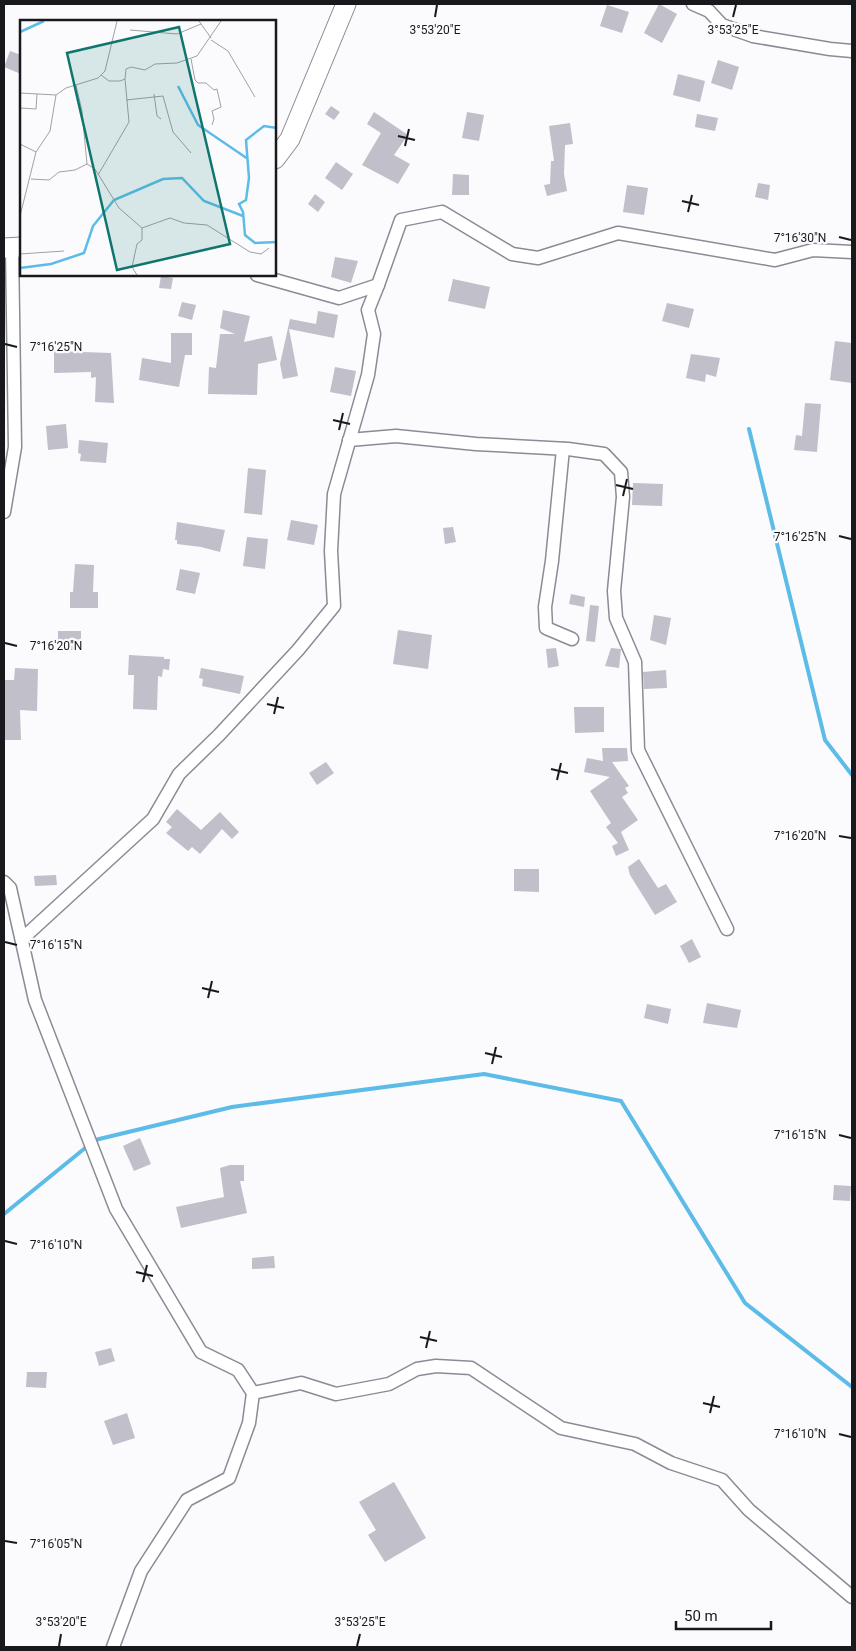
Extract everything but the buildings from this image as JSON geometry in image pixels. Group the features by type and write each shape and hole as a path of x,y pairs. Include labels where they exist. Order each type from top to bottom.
{"street":[{"path":"276,158 290,139 346,4"},
{"path":"693,4 709,11 722,25 753,36 811,47 852,50"},
{"path":"22,939 153,819 179,774 219,735 298,650 334,606 331,551 334,494 368,375 374,334 368,310 401,220 442,212 512,254 538,258 567,251 618,233 775,260 813,250 852,252"},
{"path":"4,512 15,447 12,247"},
{"path":"261,276 338,298 378,285"},
{"path":"349,440 396,436 563,448 604,454 621,472 623,497 614,591 616,618 635,662 638,750 727,929"},
{"path":"563,448 552,560 545,607 546,628 572,639"},
{"path":"4,882 10,888 35,1000 116,1209 201,1352 238,1370 253,1393 249,1423 229,1478 187,1500 141,1570 113,1647"},
{"path":"253,1393 301,1383 336,1394 389,1384 417,1369 436,1366 471,1368 561,1428 635,1444 671,1463 722,1480 750,1510 852,1597"}],"waterway":[{"path":"749,429 825,740 852,775"},
{"path":"4,1214 95,1140 232,1107 484,1074 621,1101 745,1303 852,1387"}]}
